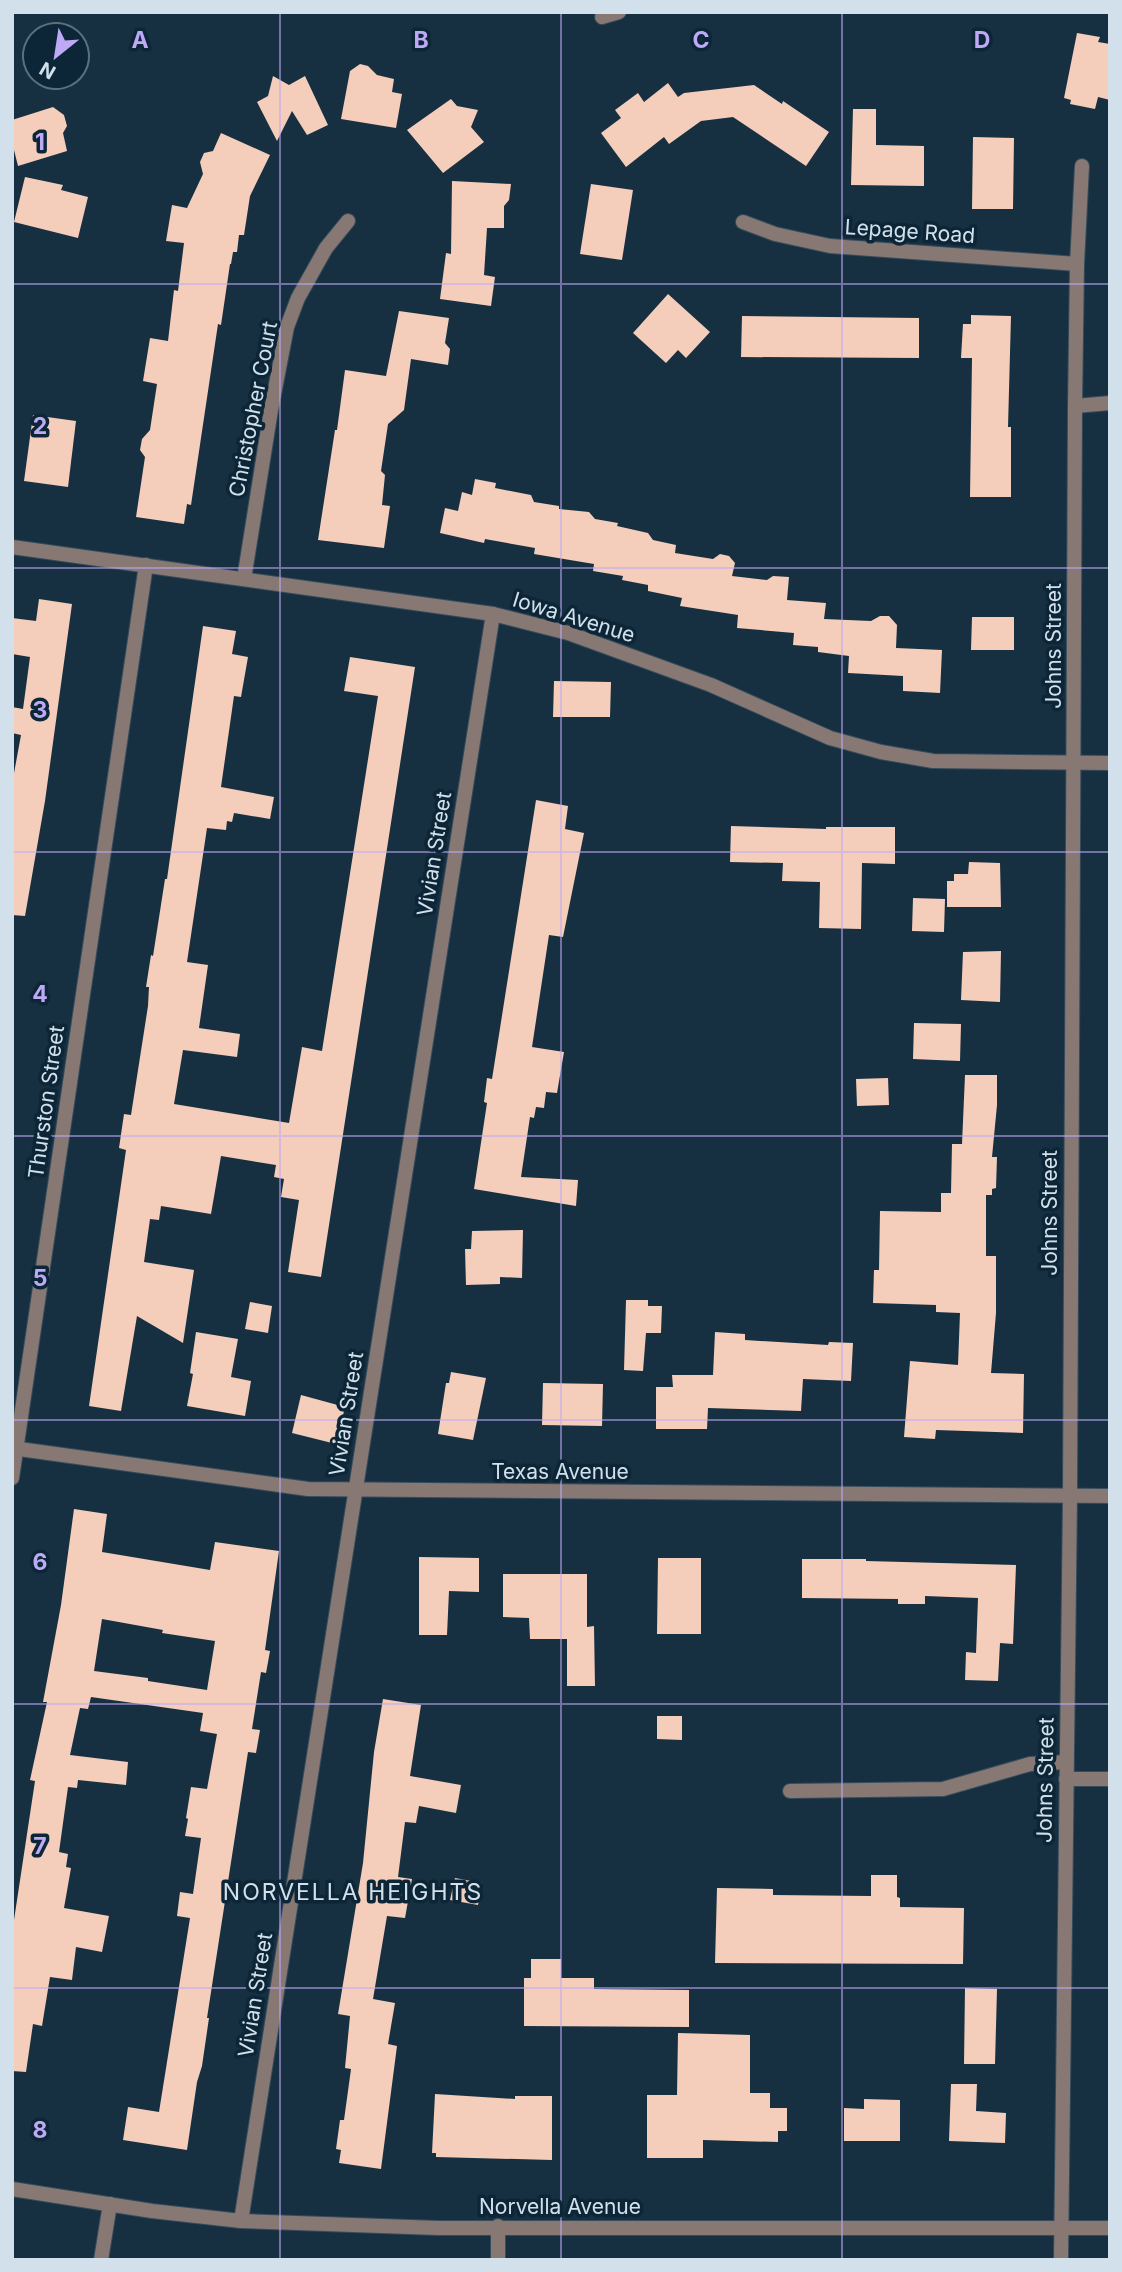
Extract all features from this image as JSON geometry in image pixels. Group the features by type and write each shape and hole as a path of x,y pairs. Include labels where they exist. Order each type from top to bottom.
{"street":[{"path":"602,17 619,12"},
{"name":"Johns Street","path":"1061,2260 1070,1496 1075,406 1077,264 1082,166"},
{"name":"Christopher Court","path":"244,579 287,327 298,298 321,258 348,221"},
{"name":"Lepage Road","path":"743,222 775,234 830,246 1077,264"},
{"path":"1075,406 1110,403"},
{"name":"Iowa Avenue","path":"12,547 493,614 568,633 711,685 830,738 881,752 933,761 1110,763"},
{"name":"Thurston Street","path":"12,1478 14,1449 146,565"},
{"name":"Vivian Street","path":"241,2221 493,614"},
{"name":"Texas Avenue","path":"14,1449 308,1489 1110,1496"},
{"path":"790,1791 943,1789 1030,1764 1066,1762"},
{"path":"1066,1779 1110,1779"},
{"name":"Norvella Avenue","path":"12,2189 152,2211 241,2221 438,2228 1110,2228"},
{"path":"101,2260 110,2204"},
{"path":"498,2226 498,2260"}],"building":[{"path":"1077,33 1100,37 1098,42 1110,44 1110,100 1098,97 1095,109 1070,104 1071,100 1064,98"},
{"path":"360,64 368,66 377,75 394,79 392,92 402,94 396,128 341,119 350,71"},
{"path":"273,76 289,85 305,76 328,125 307,135 292,111 277,141 257,102 268,96"},
{"path":"668,83 678,97 684,93 754,85 829,132 806,166 733,117 701,121 669,144 664,137 626,167 601,133 621,118 615,110 638,93 644,102"},
{"path":"451,99 457,106 478,110 471,127 484,142 443,173 407,130"},
{"path":"53,107 64,115 67,126 63,133 67,151 18,166 12,142 12,120"},
{"path":"853,109 876,109 876,145 924,146 924,186 851,185"},
{"path":"221,133 270,155 250,196 244,235 239,235 237,252 233,252 230,264 221,325 218,324 191,505 187,504 184,524 136,517 145,457 140,450 142,439 150,430 157,384 143,381 150,338 168,341 174,290 178,291 184,243 166,241 172,205 187,208 203,174 200,162 204,153 213,151"},
{"path":"973,137 1014,138 1013,209 972,209"},
{"path":"25,177 63,185 61,190 88,197 78,238 14,222"},
{"path":"452,181 511,184 509,200 504,206 504,228 487,228 484,275 495,277 491,306 440,299 446,253 451,254"},
{"path":"591,184 633,190 622,260 580,254"},
{"path":"668,294 710,332 686,358 678,350 666,363 633,333"},
{"path":"399,311 449,318 445,343 450,349 448,365 411,359 404,410 388,424 381,471 385,475 382,505 390,506 384,548 318,540 345,370 386,376"},
{"path":"971,315 1011,316 1008,427 1011,427 1011,497 970,497 972,358 961,358 963,324 971,324"},
{"path":"742,316 919,318 919,358 741,357"},
{"path":"33,415 76,421 68,487 24,481"},
{"path":"475,479 496,483 495,488 531,495 534,502 559,506 559,509 589,512 595,519 648,533 653,540 676,545 675,553 713,559 720,554 729,556 735,563 732,576 767,580 773,576 789,577 787,600 826,603 824,619 871,621 880,616 889,616 897,625 896,648 942,650 940,693 903,691 903,676 848,673 849,656 818,652 818,647 793,645 794,633 737,628 738,615 680,606 682,598 648,591 648,585 622,580 623,576 593,571 594,564 534,554 535,548 485,539 484,543 440,533 445,508 458,511 462,492 472,495"},
{"path":"39,599 72,604 45,801 25,916 12,915 12,784 21,735 12,733 12,707 23,709 30,657 12,654 12,618 36,621"},
{"path":"972,617 1014,617 1014,650 971,650"},
{"path":"203,626 236,631 232,654 248,657 241,697 234,696 221,787 274,797 270,819 234,813 232,822 227,821 226,830 207,828 187,962 208,965 199,1028 240,1034 237,1057 183,1050 174,1104 289,1123 302,1047 322,1051 378,696 344,691 350,657 415,667 321,1277 288,1272 299,1200 281,1197 284,1179 274,1177 276,1165 221,1156 211,1214 161,1206 159,1220 150,1219 144,1262 194,1270 183,1343 137,1316 121,1411 89,1406 126,1150 119,1148 124,1114 131,1115 148,1006 149,987 146,987 167,879"},
{"path":"554,681 611,682 610,717 553,717"},
{"path":"536,800 568,806 565,829 584,833 563,937 549,935 532,1047 564,1052 557,1093 546,1092 544,1108 536,1107 534,1118 530,1117 521,1177 578,1180 576,1206 474,1189 487,1103 484,1102 487,1078 492,1079"},
{"path":"731,826 826,829 895,827 895,864 862,863 861,929 819,928 820,882 782,881 783,863 730,862"},
{"path":"969,862 1000,863 1001,907 947,907 947,881 954,881 954,874 968,874"},
{"path":"913,898 945,899 944,932 912,931"},
{"path":"1001,951 1000,1002 961,1000 963,952"},
{"path":"914,1023 961,1024 960,1061 913,1059"},
{"path":"965,1075 997,1075 992,1157 997,1157 996,1188 992,1189 992,1195 986,1195 986,1256 996,1256 996,1313 991,1373 1024,1374 1023,1433 936,1430 935,1439 904,1437 910,1361 958,1365 960,1313 936,1312 936,1305 873,1303 874,1270 879,1270 880,1211 941,1212 941,1193 951,1193 952,1144 962,1144"},
{"path":"888,1078 889,1105 857,1106 856,1079"},
{"path":"523,1230 522,1278 500,1277 500,1284 466,1285 465,1249 471,1249 472,1231"},
{"path":"626,1300 648,1300 648,1306 662,1306 661,1333 646,1333 643,1371 624,1370"},
{"path":"250,1302 272,1306 268,1333 245,1329"},
{"path":"196,1332 238,1339 231,1377 251,1381 245,1416 187,1406"},
{"path":"715,1332 745,1334 745,1340 828,1345 829,1342 853,1343 851,1381 803,1379 801,1411 708,1408 707,1429 656,1429 656,1387 673,1387 672,1375 713,1375"},
{"path":"451,1372 486,1378 473,1440 438,1434 446,1383 449,1383"},
{"path":"543,1383 603,1384 602,1426 542,1425"},
{"path":"301,1395 345,1407 336,1444 292,1433"},
{"path":"74,1509 107,1514 102,1552 210,1570 215,1542 279,1551 265,1650 270,1651 266,1673 261,1672 252,1729 260,1730 256,1753 248,1752 202,2066 197,2082 187,2150 123,2140 128,2107 159,2112 190,1918 177,1916 180,1892 193,1894 201,1838 185,1836 186,1818 191,1787 207,1789 217,1734 200,1731 203,1713 91,1697 88,1709 80,1708 70,1755 128,1762 126,1785 78,1780 77,1788 68,1787 59,1852 68,1854 66,1867 71,1868 64,1908 109,1916 102,1952 76,1947 72,1980 50,1977 42,2026 33,2024 26,2072 12,2071 12,1919 14,1920 35,1781 30,1780 47,1702 43,1702 61,1605","holes":["102,1619 163,1630 162,1633 215,1641 207,1690 94,1671"]},
{"path":"419,1557 479,1558 479,1592 449,1591 447,1635 419,1635"},
{"path":"658,1558 701,1558 701,1634 657,1634"},
{"path":"802,1559 1016,1565 1013,1644 1000,1643 998,1681 965,1680 966,1652 976,1653 978,1598 925,1596 925,1604 898,1604 898,1599 802,1598"},
{"path":"503,1574 587,1574 587,1627 594,1626 595,1686 567,1686 567,1639 530,1639 529,1618 503,1617"},
{"path":"383,1699 421,1705 410,1776 461,1785 456,1813 419,1806 416,1823 405,1822 398,1877 412,1879 405,1918 387,1916 373,1999 395,2003 388,2044 397,2046 381,2169 339,2163 341,2150 336,2149 340,2120 344,2120 351,2069 345,2068 350,2016 338,2014 363,1863 374,1752"},
{"path":"657,1716 682,1716 682,1740 657,1739"},
{"path":"871,1875 897,1875 900,1907 964,1908 963,1964 715,1963 717,1888 773,1889 773,1895 871,1896"},
{"path":"455,1878 482,1883 478,1905 450,1900"},
{"path":"531,1959 561,1959 561,1978 594,1978 594,1989 689,1990 689,2027 524,2026 524,1978 531,1978"},
{"path":"965,1988 997,1989 995,2064 964,2064"},
{"path":"678,2033 750,2035 750,2093 770,2093 770,2108 787,2108 787,2131 778,2131 778,2142 703,2140 703,2158 647,2158 647,2095 677,2095"},
{"path":"951,2084 977,2084 976,2111 1006,2113 1005,2143 949,2141"},
{"path":"435,2094 515,2099 515,2096 552,2096 552,2160 436,2157 436,2153 432,2153"},
{"path":"864,2099 900,2100 900,2141 844,2141 844,2108 864,2109"}],"district":[{"name":"NORVELLA HEIGHTS","path":"353,1892"}]}
